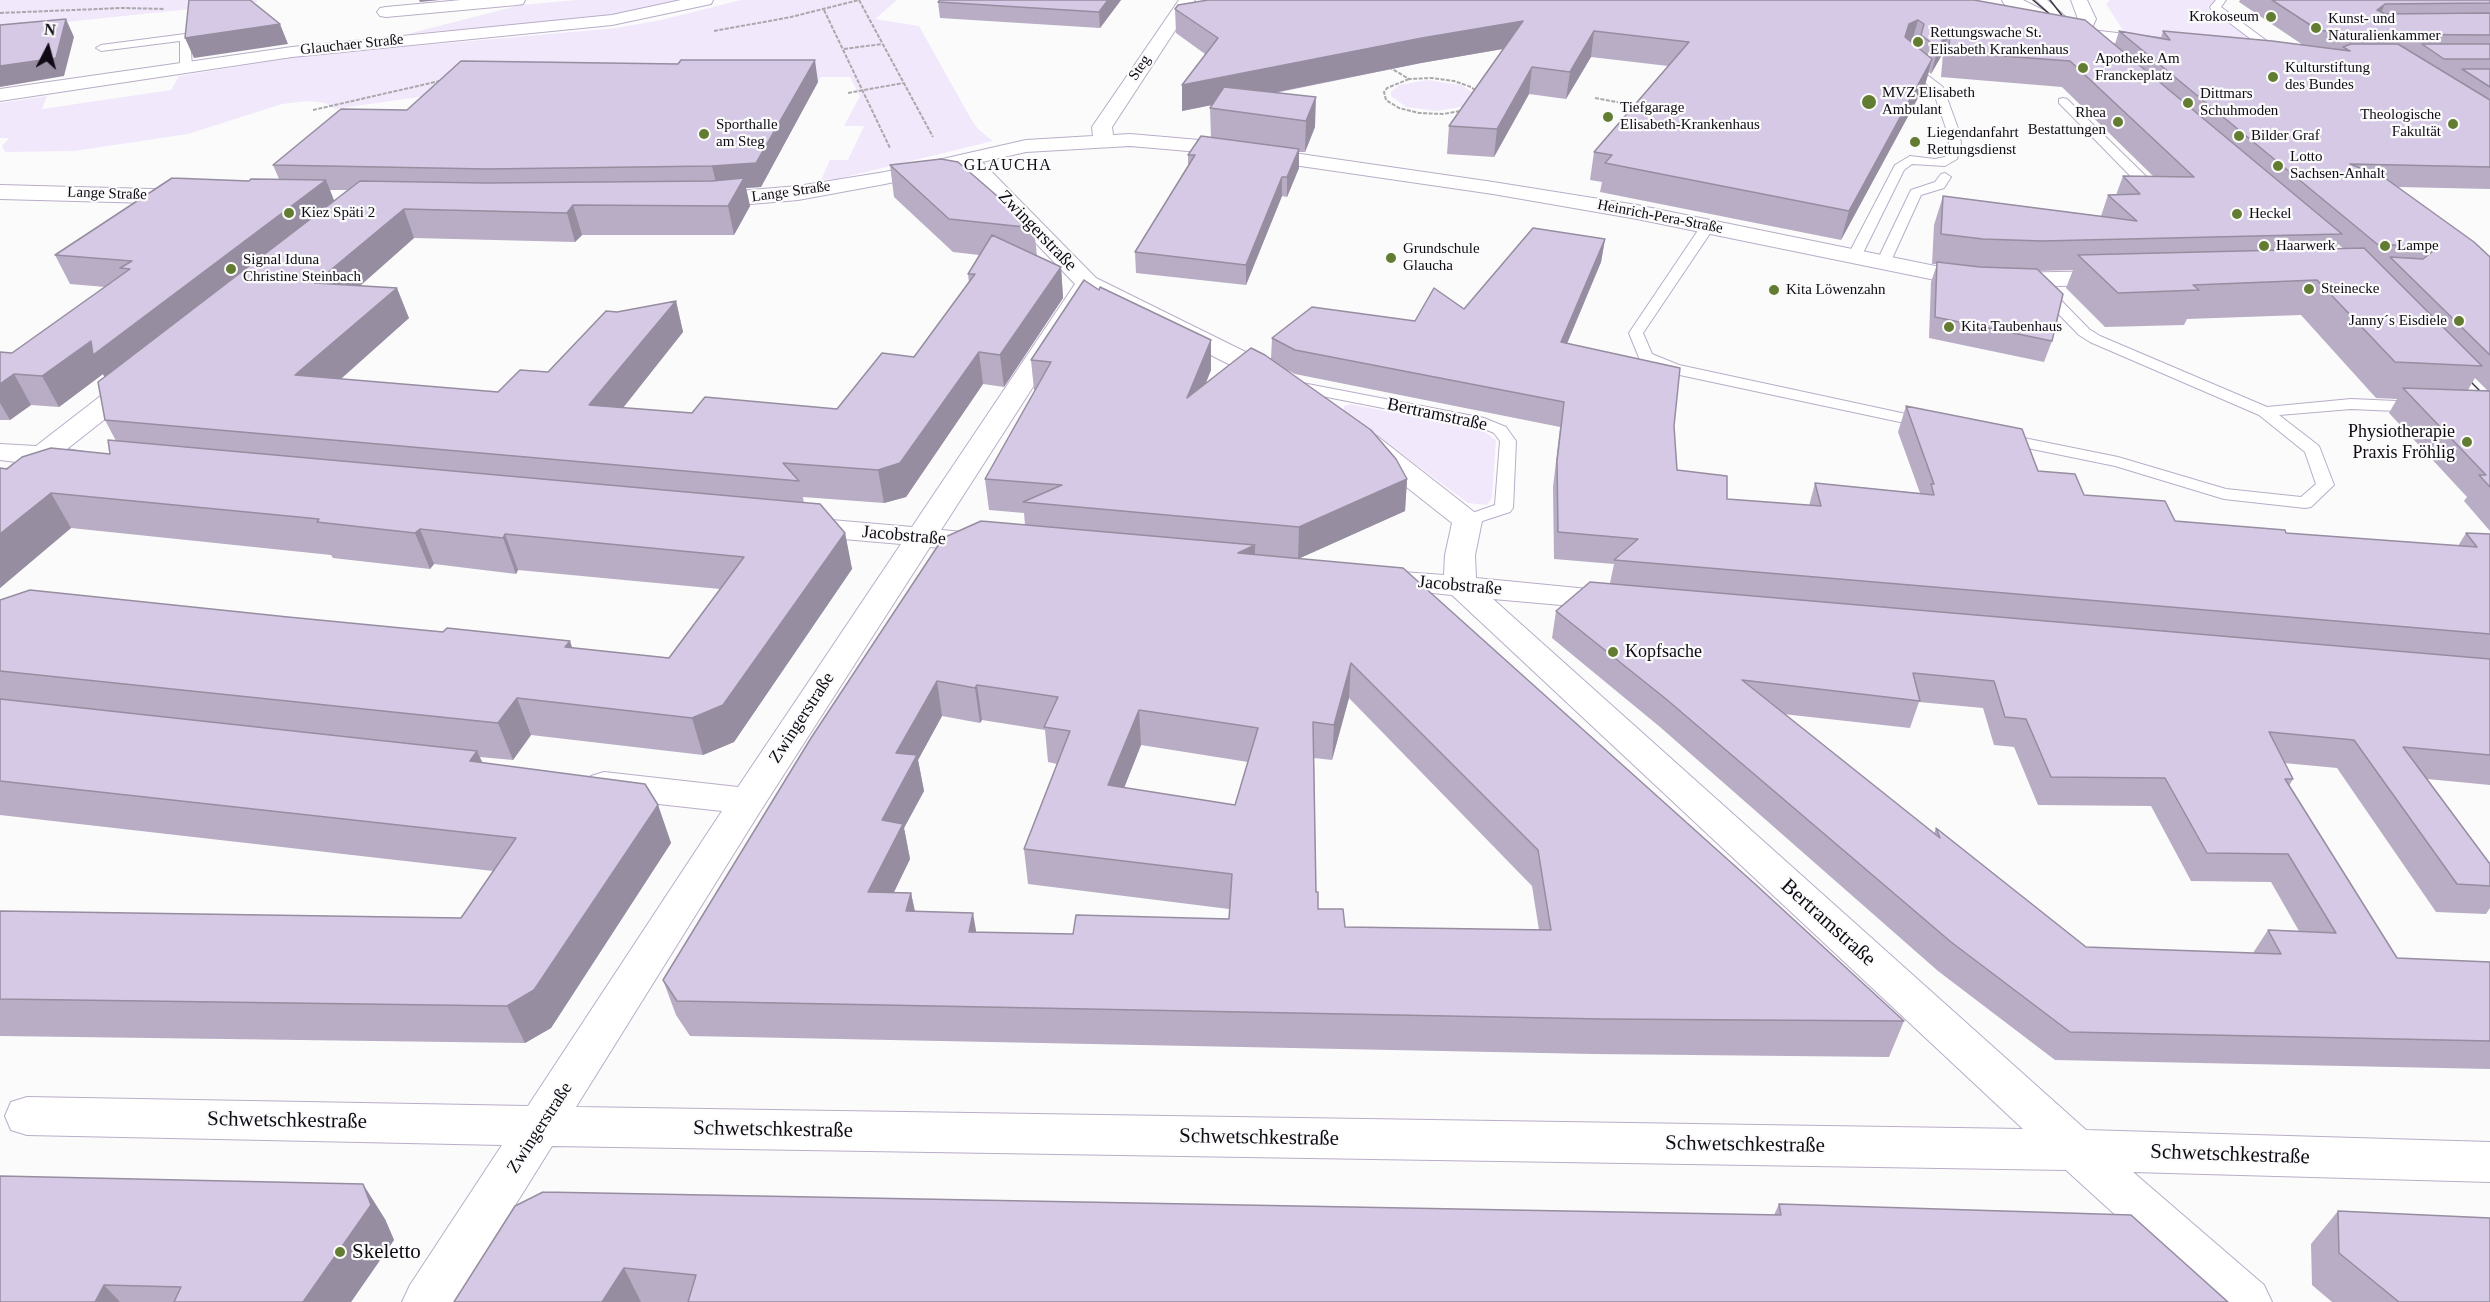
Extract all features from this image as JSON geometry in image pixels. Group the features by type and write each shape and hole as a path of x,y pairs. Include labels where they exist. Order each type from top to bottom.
{"street":[{"name":"Glauchaer Straße","path":"386,6 517,0"},
{"name":"Glauchaer Straße","path":"0,95 292,52 603,21 705,0"},
{"name":"Steg","path":"1103,140 1102,128 1187,0"},
{"path":"2010,0 2080,35 2106,58"},
{"path":"2079,0 2087,19 2080,35"},
{"path":"385,42 386,6"},
{"path":"2031,28 2181,45"},
{"path":"2244,50 2293,55"},
{"name":"Heinrich-Pera-Straße","path":"957,162 1026,146 1103,140 1177,143 1504,189 1637,212 1945,275 2032,280 2135,278"},
{"name":"Lange Straße","path":"686,201 798,193 957,162"},
{"name":"Zwingerstraße","path":"428,1302 748,801 1088,283 957,162"},
{"name":"Lange Straße","path":"0,192 210,198"},
{"name":"Bertramstraße","path":"1088,283 1292,386 1467,521"},
{"path":"0,488 153,368"},
{"path":"0,452 102,461"},
{"path":"1460,586 1460,555 1467,521"},
{"name":"Jacobstraße","path":"766,523 1014,546"},
{"name":"Jacobstraße","path":"1343,576 1650,603"},
{"name":"Bertramstraße","path":"1460,586 2076,1150 2247,1302"},
{"path":"570,781 748,801"},
{"name":"Schwetschkestraße","path":"27,1116 2076,1150 2490,1162"}],"lane":[{"path":"2041,0 2080,35"},
{"path":"2221,0 2215,7 2275,52"},
{"path":"101,48 185,37 186,67"},
{"path":"1854,257 1899,168 1910,160 1935,163 1951,159 1955,142 1953,131 1937,87 1906,62 1910,50"},
{"path":"2062,101 2159,196"},
{"path":"1883,263 1916,193 1940,185 1945,177"},
{"path":"1708,226 1636,333 1645,357 1675,369 1943,426"},
{"path":"1989,435 2118,462 2224,494 2305,503 2325,484 2313,450 2265,412 2095,339 2084,332 2032,280"},
{"name":"Bertramstraße","path":"1292,386 1484,423 1500,430 1508,441 1504,508 1467,521"},
{"path":"2265,412 2350,405 2430,407"}],"path":[{"path":"859,0 903,83 957,162"},
{"path":"0,13 122,8 169,9"},
{"path":"824,10 902,174"},
{"path":"844,49 882,44"},
{"path":"1389,67 1409,80"},
{"path":"313,110 398,92 453,77"},
{"path":"1472,108 1443,114 1419,113 1399,108 1386,100 1384,92 1387,88 1409,80 1431,78 1454,81 1471,87 1480,95 1480,99"},
{"path":"848,93 903,83"},
{"path":"1595,98 1639,106"}],"shaded area":[{"path":"0,0 257,0 257,2 0,29"},
{"path":"576,0 684,0 606,16 407,34 521,5"},
{"path":"741,0 897,0 875,19 919,26 971,119 978,129 993,141 837,179 821,180 830,160 848,160 864,126 844,126 860,96 850,77 821,77 818,82 419,97 335,109 325,103 308,101 282,104 188,134 74,151 5,152 2,146 9,138 0,138 0,103 47,96 42,109 171,90 179,76 304,56 616,28 661,20"},
{"path":"2110,0 2215,0 2207,7 2252,40 2216,42 2126,35 2106,4"},
{"path":"1427,80 1461,85 1474,93 1467,106 1436,111 1406,107 1391,96 1391,92 1399,85"},
{"path":"1350,404 1482,430 1496,440 1492,498 1487,505 1468,503 1344,411 1344,406"}],"building":[{"path":"189,0 250,0 280,24 185,38"},
{"path":"940,0 1108,0 1099,12 938,2"},
{"path":"1208,0 1974,0 2085,20 2342,234 2042,241 1983,239 1941,234 1943,196 2137,221 2108,195 2140,194 2123,176 2194,177 2070,61 1949,52 1950,28 1938,48 1921,35 1924,24 1918,20 1909,24 1905,37 1932,59 1849,211 1605,163 1612,155 1594,152 1689,42 1594,31 1570,72 1532,67 1497,129 1449,126 1523,21 1422,38 1182,85 1218,38 1175,9 1178,5"},
{"path":"2272,0 2490,0 2490,3 2385,4 2377,10 2385,14 2490,13 2490,35 2350,34 2318,30"},
{"path":"66,19 56,58 0,66 0,25"},
{"path":"2119,31 2170,40 2163,31 2350,51 2343,47 2351,44 2398,44 2490,100 2490,167 2350,164 2385,178 2474,242 2490,257 2490,355 2390,257 2423,259 2432,252 2423,247 2377,244"},
{"path":"2422,44 2490,44 2490,59 2444,59"},
{"path":"681,60 815,60 756,163 712,166 487,169 273,165 341,109 407,110 461,61 678,64"},
{"path":"2462,69 2490,69 2490,87"},
{"path":"1224,87 1316,97 1306,121 1210,108"},
{"path":"1201,136 1299,149 1287,177 1282,177 1246,265 1135,252 1195,155 1188,155"},
{"path":"941,159 958,162 1034,228 949,219 890,165"},
{"path":"172,178 249,181 251,179 326,180 93,355 91,341 42,376 14,374 0,384 0,352 12,353 130,269 120,268 132,261 55,255"},
{"path":"744,178 728,206 573,205 567,213 404,209 315,283 397,288 295,375 498,392 520,370 548,372 606,311 617,312 676,301 589,405 692,413 705,397 837,409 882,353 914,357 975,274 968,274 992,235 1061,267 1000,355 979,352 900,463 878,470 783,463 799,481 105,420 98,382 360,181 486,183 712,181"},
{"path":"1533,228 1605,239 1561,342 1680,368 1674,426 1677,470 1727,476 1727,499 1821,506 1815,483 1934,495 1931,484 1934,484 1906,406 2022,429 2038,471 2075,474 2084,495 2165,501 2175,521 2285,530 2286,533 2477,547 2466,533 2490,534 2490,634 1614,560 1638,539 1558,532 1557,461 1564,402 1295,350 1272,338 1312,307 1415,321 1434,288 1464,309"},
{"path":"2364,248 2482,366 2395,362 2317,280 2193,285 2199,290 2118,293 2078,255"},
{"path":"1937,262 1980,267 2037,269 2063,294 2052,341 1935,317"},
{"path":"1084,280 1099,290 1100,287 1211,340 1187,398 1251,348 1265,355 1371,430 1396,459 1407,479 1299,527 1023,502 1062,485 985,479 1051,362 1031,360"},
{"path":"2403,388 2490,391 2490,487 2479,475 2486,475"},
{"path":"108,440 820,504 845,533 723,705 692,718 517,698 498,723 0,671 0,600 30,590 443,632 447,628 570,641 565,647 669,658 744,557 505,534 503,538 420,529 415,533 317,522 319,519 51,493 0,534 0,468 7,469 22,457 51,448 110,454"},
{"path":"981,521 1255,545 1238,553 1403,568 1904,1021 1602,1019 677,1001 663,980 811,738 943,538","holes":["1351,663 1538,850 1551,930 1345,927 1343,909 1318,909 1313,722 1334,725","937,681 975,688 977,685 1058,697 1044,727 1070,731 1024,849 1232,874 1229,919 1076,915 1073,934 969,932 973,913 906,911 911,893 868,892 903,824 882,820 917,755 896,753","1139,710 1258,728 1235,805 1108,785"]},
{"path":"1590,582 2490,659 2490,755 2403,747 2490,864 2490,886 2457,884 2354,740 2269,732 2293,779 2285,779 2397,958 2490,962 2490,1041 2070,1032 1951,942 1666,699 1556,611","holes":["1913,673 1994,681 2005,717 2026,719 2051,777 2165,778 2207,853 2288,854 2336,933 2268,930 2281,954 2086,947 1936,828 1940,838 1742,680 1920,701"]},
{"path":"0,699 477,751 470,761 645,784 658,805 534,990 507,1006 0,999 0,911 461,918 516,838 0,781"},
{"path":"0,1176 363,1184 371,1205 303,1302 174,1302 181,1287 104,1285 95,1302 0,1302"},
{"path":"543,1192 1781,1215 1779,1204 2131,1215 2228,1302 688,1302 696,1275 624,1268 602,1302 454,1302 515,1206"},
{"path":"2338,1211 2490,1218 2490,1302 2399,1302 2339,1253"}],"tram line":[{"path":"2033,0 2060,23"},
{"path":"2050,0 2064,18"},
{"path":"2460,371 2490,401"}],"place":[{"name":"Krokoseum","path":"2271,17"},
{"name":"Kunst- und Naturalienkammer","path":"2316,28"},
{"name":"Rettungswache St. Elisabeth Krankenhaus","path":"1918,42"},
{"name":"Apotheke Am Franckeplatz","path":"2083,68"},
{"name":"Kulturstiftung des Bundes","path":"2273,77"},
{"name":"MVZ Elisabeth Ambulant","path":"1869,102"},
{"name":"Dittmars Schuhmoden","path":"2188,103"},
{"name":"Tiefgarage Elisabeth-Krankenhaus","path":"1608,117"},
{"name":"Rhea Bestattungen","path":"2118,122"},
{"name":"Theologische Fakultät","path":"2453,124"},
{"name":"Sporthalle am Steg","path":"704,134"},
{"name":"Bilder Graf","path":"2239,136"},
{"name":"Liegendanfahrt Rettungsdienst","path":"1915,142"},
{"name":"Lotto Sachsen-Anhalt","path":"2278,166"},
{"name":"Kiez Späti 2","path":"289,213"},
{"name":"Heckel","path":"2237,214"},
{"name":"Haarwerk","path":"2264,246"},
{"name":"Lampe","path":"2385,246"},
{"name":"Grundschule Glaucha","path":"1391,258"},
{"name":"Signal Iduna Christine Steinbach","path":"231,269"},
{"name":"Steinecke","path":"2309,289"},
{"name":"Kita Löwenzahn","path":"1774,290"},
{"name":"Janny´s Eisdiele","path":"2459,321"},
{"name":"Kita Taubenhaus","path":"1949,327"},
{"name":"Physiotherapie Praxis Fröhlig","path":"2467,442"},
{"name":"Kopfsache","path":"1613,652"},
{"name":"Skeletto","path":"340,1252"}],"district":[{"name":"GLAUCHA","path":"1008,166"}]}
